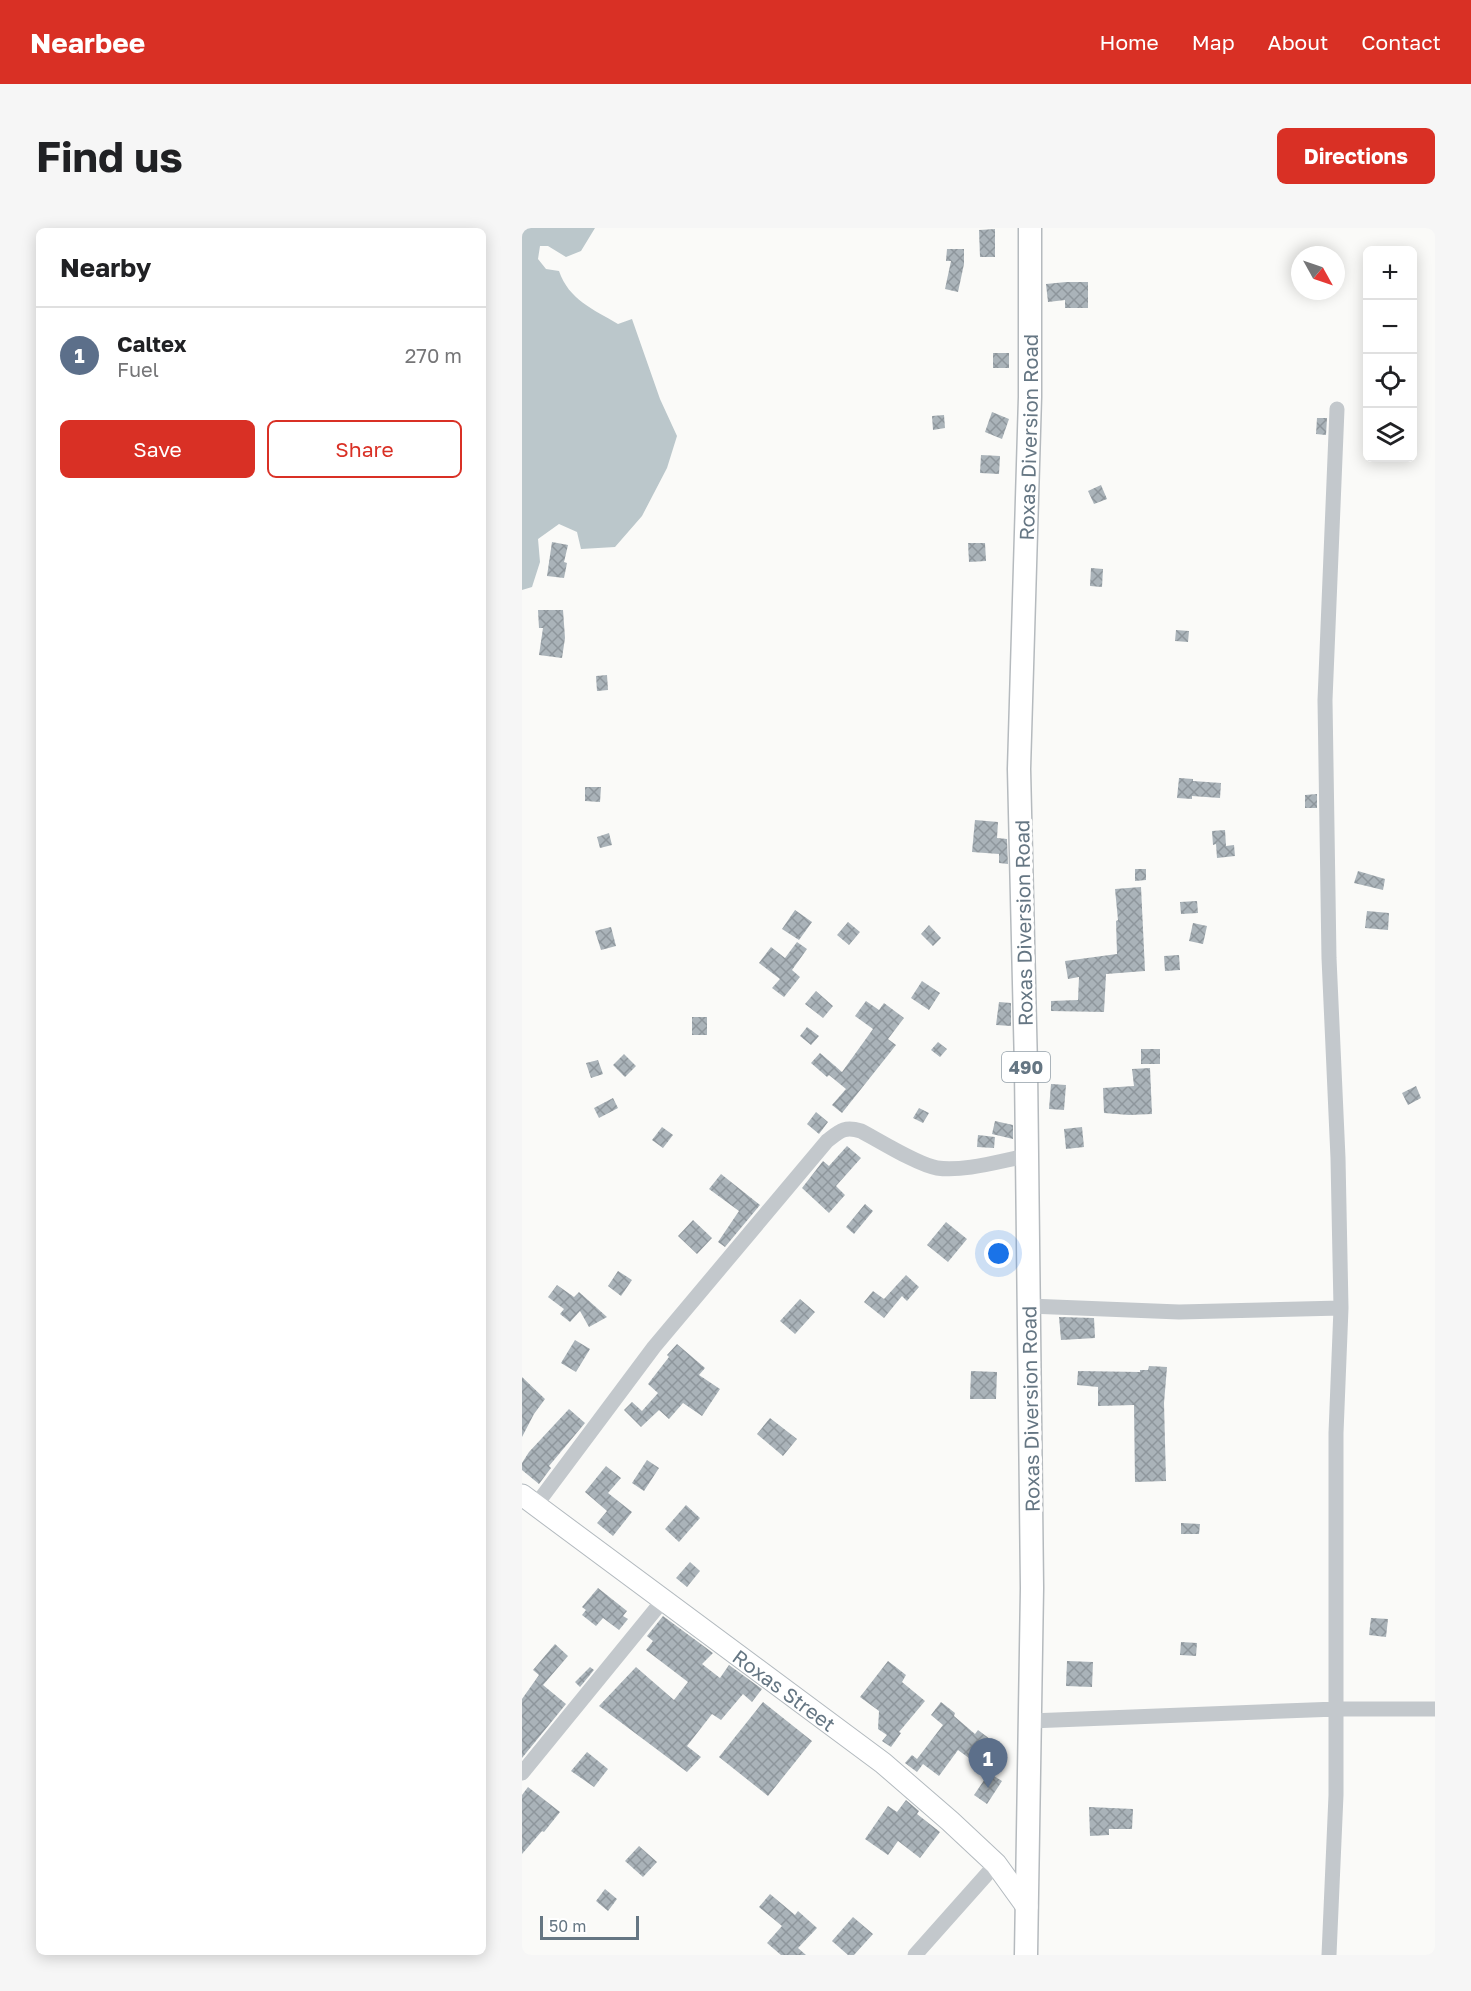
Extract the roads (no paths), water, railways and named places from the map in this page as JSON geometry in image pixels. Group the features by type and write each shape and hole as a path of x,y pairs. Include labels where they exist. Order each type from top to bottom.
{"main road":[{"name":"Roxas Diversion Road","path":"1027,1907 1032,1588 1020,769 1030,409 1030,228"},
{"name":"Roxas Street","path":"529,1500 883,1763 996,1864 1027,1907"},
{"name":"490","path":"1026,1955 1027,1907"}],"street":[{"path":"1329,1955 1336,1795 1336,1433 1341,1308 1338,1158 1329,958 1325,700 1337,409"},
{"path":"529,1500 827,1141 841,1131 850,1128 861,1131 925,1165 939,1168 990,1163 1026,1156"},
{"path":"1029,1306 1179,1312 1341,1308"},
{"path":"522,1773 664,1599"},
{"path":"1030,1721 1337,1709 1435,1709"},
{"path":"915,1955 996,1864"}],"place":[{"name":"Caltex","path":"988,1788"}]}
